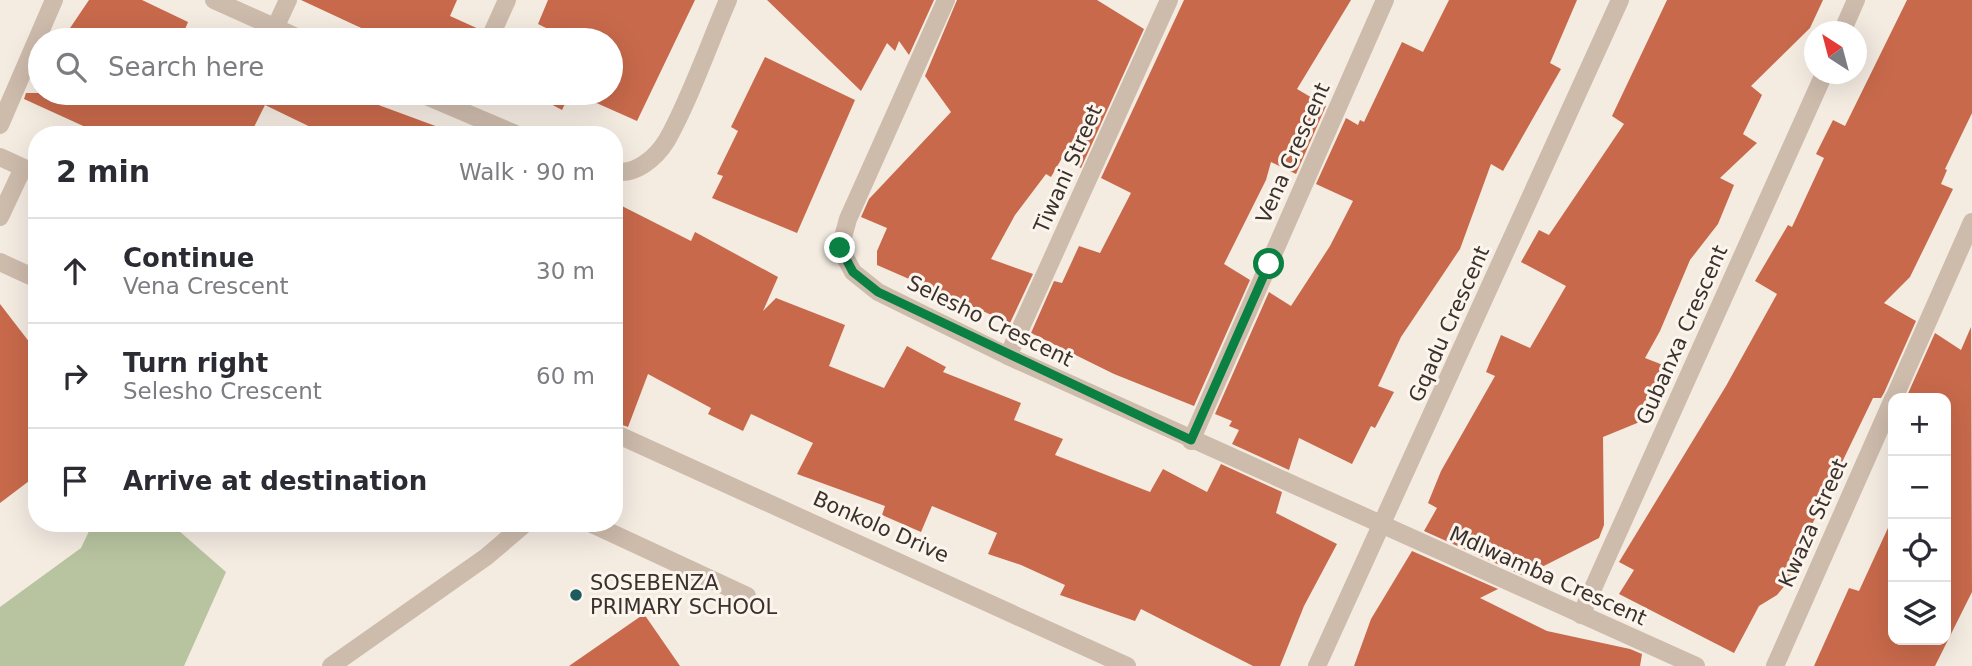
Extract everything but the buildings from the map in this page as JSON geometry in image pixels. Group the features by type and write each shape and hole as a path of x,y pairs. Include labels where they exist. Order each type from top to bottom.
{"street":[{"path":"42,28 54,0"},
{"path":"214,0 275,28 288,0"},
{"path":"494,28 507,0"},
{"path":"623,173 648,163 666,141 728,0"},
{"name":"Selesho Crescent","path":"946,0 848,219 840,248 853,272 878,292 1008,356 1382,527"},
{"name":"Tiwani Street","path":"1008,356 1169,0"},
{"name":"Vena Crescent","path":"1191,440 1385,0"},
{"name":"Gqadu Crescent","path":"1317,666 1620,0"},
{"path":"1847,21 1856,0"},
{"path":"0,125 28,60"},
{"name":"Gubanxa Crescent","path":"1581,615 1820,84"},
{"path":"446,105 496,126"},
{"path":"457,110 459,105"},
{"path":"0,157 28,170"},
{"path":"0,217 28,174"},
{"name":"Kwaza Street","path":"1896,393 1972,222"},
{"path":"0,262 28,275"},
{"name":"Kwaza Street","path":"1774,666 1888,410"},
{"name":"Bonkolo Drive","path":"623,437 1127,666"},
{"name":"Mdlwamba Crescent","path":"1382,527 1696,666"},
{"path":"331,666 486,557 515,532"},
{"path":"609,532 747,596"}],"green space":[{"path":"89,532 180,532 226,572 184,666 0,666 0,607 81,548"}],"place":[{"name":"SOSEBENZA PRIMARY SCHOOL","path":"576,595"}],"route":[{"path":"840,248 853,272 878,292 1008,356 1191,440 1269,264"}]}
